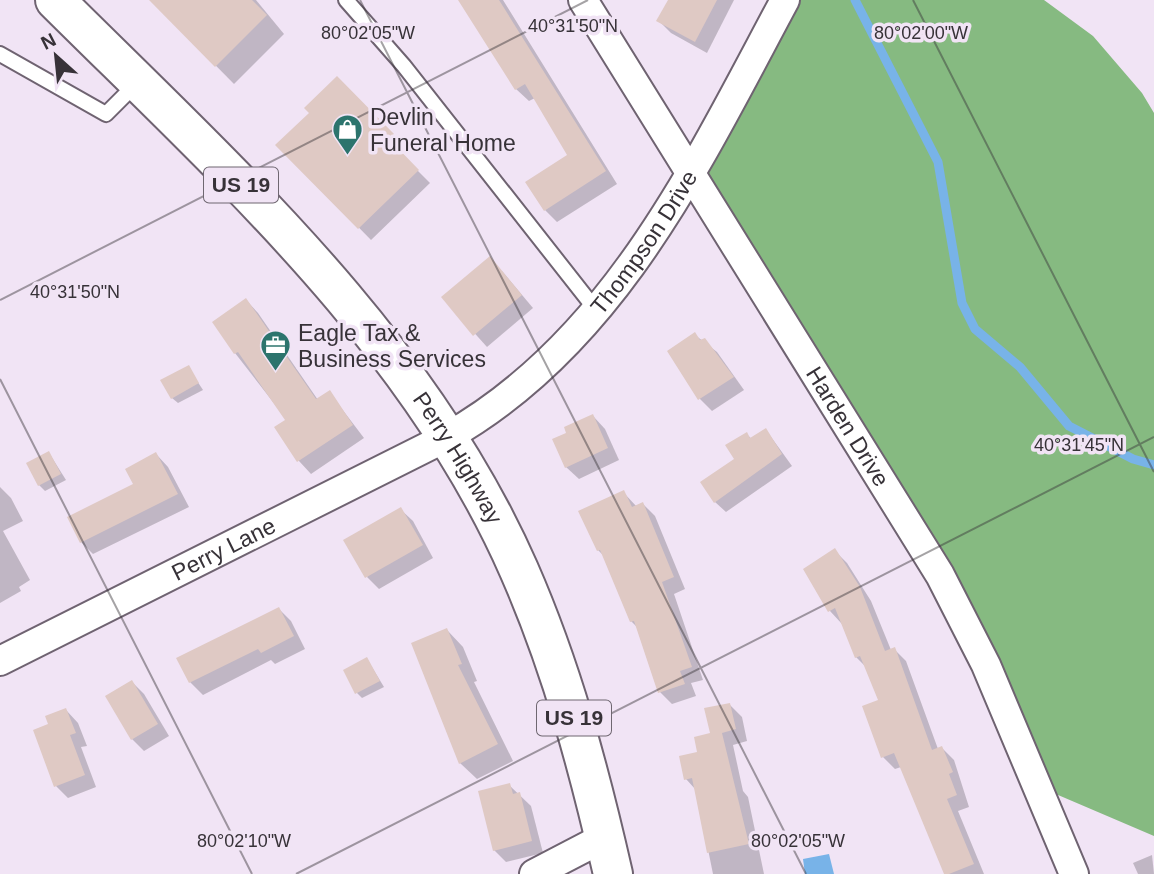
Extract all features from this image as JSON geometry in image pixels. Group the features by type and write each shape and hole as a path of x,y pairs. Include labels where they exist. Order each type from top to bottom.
{"main road":[{"name":"Perry Highway","path":"55,0 262,207 317,268 388,355 447,437 492,514 541,624 578,729 613,874"}],"street":[{"name":"Harden Drive","path":"583,0 940,575 986,665 1074,874"},
{"name":"Thompson Drive","path":"447,437 495,408 546,364 596,310 646,245 692,172 785,0"},
{"name":"Perry Lane","path":"0,661 447,437"},
{"path":"534,874 604,836"}],"lane":[{"path":"346,0 404,66 596,310"},
{"path":"0,54 106,114 138,82"}],"green space":[{"path":"785,0 1044,0 1093,36 1142,93 1154,113 1154,836 1037,786 986,665 692,172"}],"water":[{"path":"829,854 834,874 805,874 803,859"}],"building":[{"path":"149,0 252,0 267,15 215,67"},
{"path":"458,0 499,0 606,171 544,211 525,182 567,155 525,84 515,90"},
{"path":"668,0 717,0 695,42 656,21"},
{"name":"Devlin Funeral Home","path":"337,76 394,134 389,139 419,170 358,229 275,145 309,113 304,108"},
{"path":"490,256 522,295 473,336 441,297"},
{"path":"246,298 316,399 330,390 353,425 297,462 274,427 285,420 238,352 234,354 212,322"},
{"path":"695,332 700,340 705,338 734,377 698,400 667,351"},
{"path":"189,365 199,383 171,399 160,380"},
{"path":"593,414 608,448 565,468 552,439 566,433 564,427"},
{"path":"766,428 782,454 714,503 700,482 734,459 725,445 747,432 750,438"},
{"path":"49,451 61,474 38,486 26,463"},
{"path":"156,452 178,494 80,543 67,517 133,484 125,469"},
{"path":"624,490 632,507 643,502 674,577 662,582 692,667 680,671 685,684 658,693 634,621 630,622 600,550 597,551 578,511"},
{"path":"401,507 423,545 365,578 343,540"},
{"path":"835,548 860,587 885,651 895,647 932,750 942,746 953,772 949,774 957,795 947,799 974,864 949,874 944,874 894,753 881,758 862,706 878,700 860,656 855,658 835,608 828,612 803,569"},
{"path":"279,607 294,636 261,653 258,649 189,683 176,658"},
{"path":"447,628 462,664 458,665 498,744 459,764 411,643"},
{"path":"367,657 380,681 355,694 343,670"},
{"path":"132,680 158,724 131,740 105,696"},
{"path":"730,703 736,729 722,733 749,844 707,853 692,778 684,780 679,756 697,752 694,737 710,733 704,708"},
{"path":"66,708 76,733 70,735 85,775 54,787 33,730 48,724 45,716"},
{"path":"510,783 513,794 520,792 532,841 493,851 478,791"}],"waterway":[{"path":"855,0 938,162 962,303 975,329 1020,367 1069,426 1133,459 1154,465"}],"place":[{"name":"Devlin Funeral Home","path":"347,157"},
{"name":"Eagle Tax & Business Services","path":"275,373"}]}
